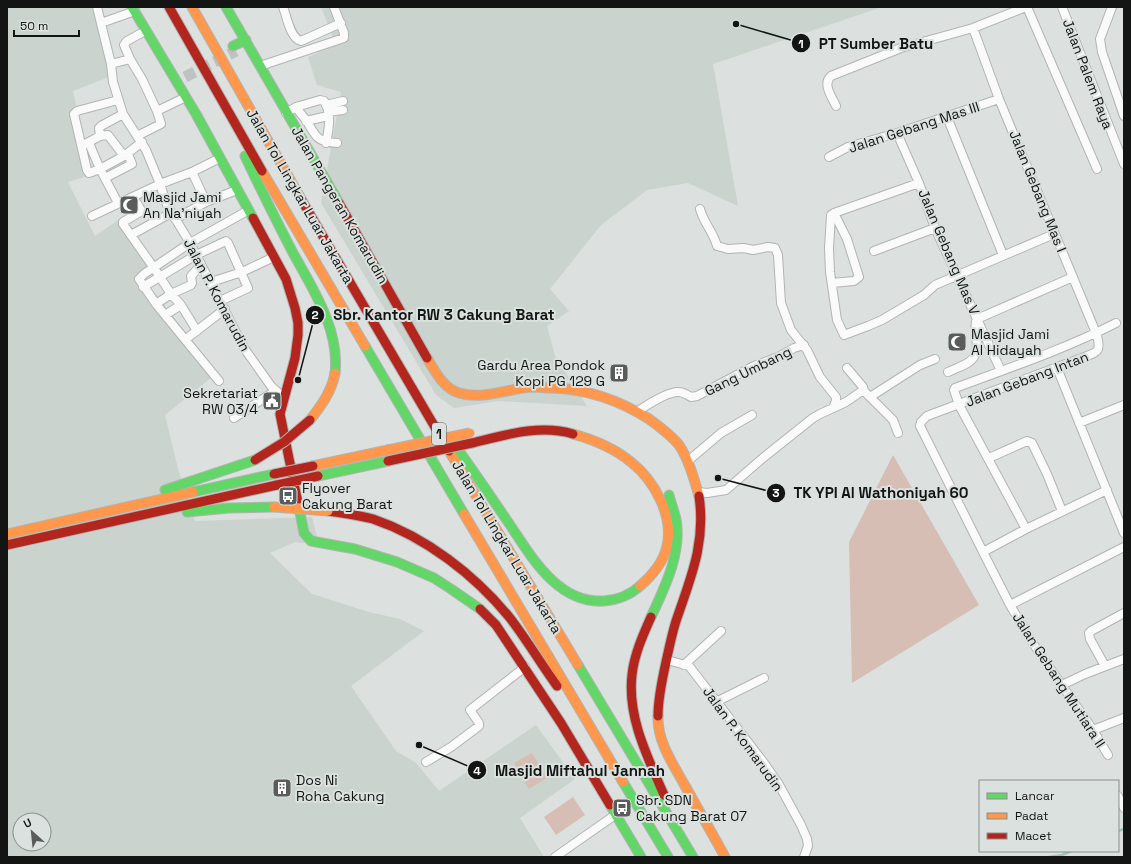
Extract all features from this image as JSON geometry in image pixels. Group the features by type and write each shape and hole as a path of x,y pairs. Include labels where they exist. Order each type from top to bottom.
{"main road":[{"name":"Jalan Tol Lingkar Luar Jakarta","path":"170,7 222,102 399,404 668,857"},
{"name":"Jalan Tol Lingkar Luar Jakarta","path":"192,7 389,350 693,857"},
{"name":"Jalan Pangeran Komarudin","path":"226,7 435,370 449,388 462,394 476,395 492,394 533,387 572,389 612,398 638,411 670,435 688,460 699,492 702,525 700,546 693,574 673,632 659,693 658,728 675,766 725,857"},
{"path":"133,9 145,31 179,76 186,97 274,257 292,293 298,324 298,348 296,360 280,414 280,421 304,533 311,541 360,549 421,572 452,590 487,615 496,625 562,722 615,815 641,857"},
{"path":"234,48 247,42"},
{"path":"87,516 255,460 285,443 297,433 310,420 332,385 336,370 335,356 326,319 256,180 222,102"},
{"path":"7,545 318,476 388,461 472,443 518,432 549,430 584,436 608,446 622,454 642,472 655,488 664,510 668,532 668,542 666,552 650,578 640,588 627,596 608,601 580,598 557,586 529,552 389,350"},
{"path":"526,422 557,422"},
{"path":"7,534 274,474 473,432"},
{"path":"665,487 671,501 677,524 676,552 671,573 639,645 632,674 631,691 637,726 645,749 666,800 693,857"},
{"path":"138,516 229,508 274,507 352,514 408,535 450,561 477,583 492,598 514,625 618,774"}],"street":[{"name":"Jalan P. Komarudin","path":"97,7 111,64 113,82 123,114 150,157 167,205 190,243 244,348 275,391 284,398"},
{"path":"283,7 292,33 297,40 301,41 341,23"},
{"path":"260,66 344,38 341,23 334,7"},
{"path":"836,106 826,85 831,76 901,48 972,28 1027,7 1097,168"},
{"name":"Jalan Palem Raya","path":"1062,7 1124,164"},
{"path":"1112,7 1100,39 1102,52 1124,116"},
{"path":"101,23 133,9"},
{"name":"Jalan Gebang Mas I","path":"972,28 999,99 1096,333"},
{"path":"85,144 87,170 89,173 100,169 126,155 140,139 161,124 157,110 124,45 125,42 145,31"},
{"path":"111,64 130,59"},
{"path":"157,110 186,97"},
{"name":"Jalan Gebang Mas III","path":"829,157 848,147 897,133 999,99"},
{"path":"118,100 75,112 74,114 85,144 118,203"},
{"path":"286,113 296,107 320,100 324,101 330,127 326,143"},
{"path":"306,121 343,101"},
{"path":"296,107 314,136 326,143 337,144"},
{"path":"327,111 343,110"},
{"path":"100,136 99,128 101,126 123,114"},
{"path":"947,117 1003,255"},
{"name":"Jalan Gebang Mas V","path":"897,133 919,182 935,228 1001,371"},
{"path":"85,144 100,136 108,135 132,164 105,178"},
{"path":"92,216 220,158"},
{"path":"192,172 206,202"},
{"path":"919,182 831,215 830,272 837,320 843,334 847,335 882,320 924,296 935,285 1054,234"},
{"path":"131,235 237,190"},
{"path":"133,197 140,212 123,222 197,331"},
{"name":"Gang Umbang","path":"700,209 703,220 715,238 717,246 753,250 768,247 775,248 778,255 781,303 792,330 800,342 804,345"},
{"path":"219,382 186,339 156,304 139,279 190,243 248,210"},
{"path":"832,283 854,280 859,276 847,239 834,213"},
{"path":"874,250 935,228"},
{"path":"143,287 196,255 226,241 242,272 248,288 220,301"},
{"path":"211,282 242,272 274,257"},
{"path":"156,304 171,294 192,284 191,276 201,265"},
{"path":"948,372 969,362 976,354 977,344 975,325 977,319 1073,277"},
{"path":"165,315 180,305"},
{"path":"186,339 225,309"},
{"path":"1096,333 1116,323"},
{"name":"Jalan Gebang Intan","path":"922,431 920,426 921,422 927,416 959,405 1095,353 1098,350 1099,343 1096,333 955,388 954,392 959,405"},
{"path":"804,345 820,377 836,397 833,408"},
{"name":"Gang Umbang","path":"638,411 659,398 677,392 683,392 691,397 697,396 754,366 804,345"},
{"path":"867,394 920,365 935,359"},
{"path":"847,368 860,382 867,394 893,420 898,432"},
{"path":"1056,368 1124,533"},
{"path":"234,418 275,391"},
{"path":"699,492 707,493 726,490 787,438 820,414 846,402 862,391 867,394"},
{"path":"959,405 1026,529"},
{"path":"1079,423 1124,406"},
{"path":"688,460 721,433 752,415"},
{"name":"Jalan Gebang Mutiara II","path":"922,431 1010,605 1032,642 1094,730 1108,755"},
{"path":"989,458 1030,441 1062,511"},
{"path":"983,552 1106,490"},
{"path":"1010,605 1124,547"},
{"path":"1105,666 1090,639 1089,633 1124,613"},
{"path":"667,660 684,664 721,631"},
{"path":"1062,685 1124,659"},
{"name":"Jalan P. Komarudin","path":"684,664 689,666 694,672 778,783 807,839 808,846 804,857"},
{"path":"426,762 451,747 479,726 479,723 470,710 525,667"},
{"path":"716,702 764,678"},
{"path":"1094,730 1124,718"},
{"path":"1119,798 1124,808"},
{"path":"555,857 615,815"}],"shaded area":[{"path":"7,7 95,7 114,75 73,91 91,175 68,182 95,236 124,216 154,263 140,274 217,373 165,415 178,469 195,521 312,517 319,545 295,542 270,553 312,594 369,612 400,619 424,631 351,686 396,751 416,763 439,791 536,725 575,779 520,818 544,857 7,857"},
{"path":"321,7 882,7 713,64 738,206 688,183 647,190 601,225 550,289 569,311 547,326 555,356 587,406 498,401 454,408 436,395 321,203 341,92 317,85 308,57 336,45"},
{"path":"893,455 979,605 852,683 849,542"},
{"path":"532,753 547,778 529,789 514,763"},
{"path":"573,797 585,815 556,835 544,817"}],"waterway":[{"path":"1119,831 1124,829"},
{"path":"1049,857 1062,855 1069,852"}],"tunnel":[{"path":"185,77 236,51"}],"traffic: fast":[{"path":"132,7 196,114 253,218"},
{"path":"226,7 339,203"},
{"path":"233,46 246,40"},
{"path":"245,156 280,228 323,309 333,341 335,373"},
{"path":"365,346 464,514"},
{"path":"454,444 535,561 558,586 587,600 604,601 614,600 624,596 640,586"},
{"path":"165,490 255,460"},
{"path":"318,476 388,461"},
{"path":"193,492 274,474"},
{"path":"651,617 667,582 677,544 676,519 669,495"},
{"path":"187,512 229,508 274,507"},
{"path":"299,508 304,533 311,541 355,549 397,562 434,578 480,609"},
{"path":"578,665 693,857"},
{"path":"623,782 668,857"},
{"path":"610,805 641,857"}],"traffic: slow":[{"path":"192,7 301,199"},
{"path":"262,171 365,346"},
{"path":"427,358 444,383 453,391 459,393 468,395 486,395 531,387 565,389 591,393 615,401 638,412 669,434 679,445 688,463 699,496"},
{"path":"310,420 329,392 335,373"},
{"path":"388,450 470,433"},
{"path":"573,434 604,445 631,462 647,478 665,511 668,523 667,546 657,568 640,586"},
{"path":"313,466 388,450"},
{"path":"449,451 578,665"},
{"path":"7,534 193,492"},
{"path":"274,507 328,511"},
{"path":"464,514 623,782"},
{"path":"658,716 658,725 666,752 725,857"}],"traffic: jam":[{"path":"169,7 262,171"},
{"path":"301,199 449,451"},
{"path":"339,203 427,358"},
{"path":"253,218 286,279 298,323 295,358 280,414 299,508"},
{"path":"255,460 284,442 310,420"},
{"path":"472,443 535,430 561,431 573,434"},
{"path":"388,461 472,443"},
{"path":"274,474 313,466"},
{"path":"277,485 318,476"},
{"path":"7,545 277,485"},
{"path":"658,716 660,689 671,641 676,621 692,575 699,545 701,513 699,496"},
{"path":"328,511 373,519 412,536 448,559 481,587 510,618 557,686"},
{"path":"480,609 496,625 561,723 610,805"},
{"path":"651,617 635,660 631,691 640,737 664,795"}],"place":[{"name":"PT Sumber Batu","path":"736,24"},
{"name":"Masjid Jami An Na'niyah","path":"129,205"},
{"name":"Masjid Jami Al Hidayah","path":"957,342"},
{"name":"Gardu Area Pondok Kopi PG 129 G","path":"619,373"},
{"name":"Sbr. Kantor RW 3 Cakung Barat","path":"298,380"},
{"name":"Sekretariat RW 03/4","path":"272,401"},
{"name":"TK YPI Al Wathoniyah 60","path":"718,478"},
{"name":"Flyover Cakung Barat","path":"288,496"},
{"name":"Masjid Miftahul Jannah","path":"419,745"},
{"name":"Dos Ni Roha Cakung","path":"282,788"},
{"name":"Sbr. SDN Cakung Barat 07","path":"622,808"}]}
